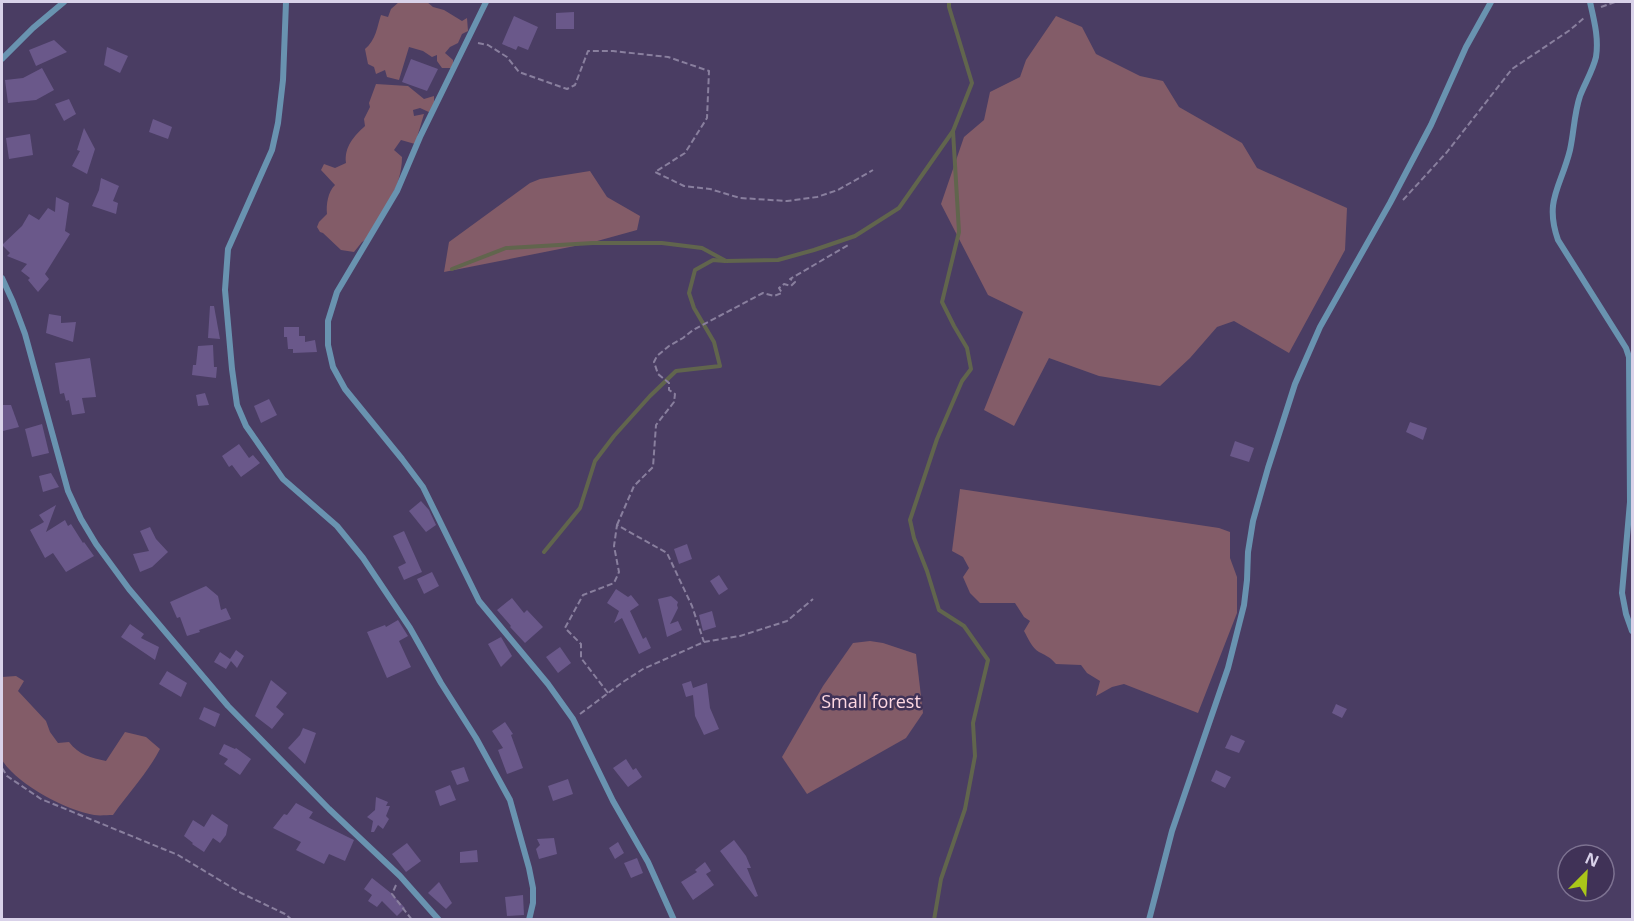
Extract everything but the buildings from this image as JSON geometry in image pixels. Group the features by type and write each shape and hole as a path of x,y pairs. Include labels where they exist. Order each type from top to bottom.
{"street":[{"path":"2,59 33,28 64,2"},
{"path":"286,2 283,80 272,150 228,249 225,290 237,405 246,426 283,479 337,526 363,558 410,628 476,738 510,800 529,868 533,903 529,920"},
{"path":"486,2 420,137 397,191 337,292 328,321 328,345 333,367 345,389 423,487 479,601 548,684 573,719 613,801 648,862 674,920"},
{"path":"1149,920 1172,831 1228,668 1244,605 1253,521 1295,384 1320,327 1390,203 1431,125 1466,47 1491,2"},
{"path":"1590,2 1596,34 1595,60 1574,116 1569,151 1552,208 1552,223 1558,240 1626,348 1629,357 1630,502 1622,593 1632,632"},
{"path":"2,278 25,334 68,490 96,544 129,589 228,706 329,809 400,876 439,920"}],"path":[{"path":"1399,205 1447,152 1512,69 1570,30 1592,11 1615,2"},
{"path":"468,40 488,45 498,51 507,57 519,72 567,88 575,85 588,51 614,51 668,57 709,71 707,118 685,153 655,172 684,186 710,189 740,198 787,201 817,197 838,190 873,170"},
{"path":"608,693 581,658 581,644 565,628 583,595 614,583 620,572 614,546 617,525 634,486 653,467 656,425 674,402 675,394 669,390 669,383 658,374 654,362 657,356 712,318 763,293 774,296 782,293 779,288 784,284 791,286 795,282 790,279 850,244"},
{"path":"617,525 667,553 692,606 704,642"},
{"path":"573,719 643,669 704,642 740,636 787,621 813,599"},
{"path":"2,768 7,776 41,799 178,855 292,920"},
{"path":"400,876 392,894 412,919"}],"green space":[{"path":"399,2 427,2 462,21 467,18 468,31 462,34 458,43 445,53 453,60 453,68 442,68 437,61 437,55 432,57 423,51 409,47 399,80 387,77 385,70 376,74 374,67 368,64 365,49 374,37 381,15 388,17 391,9"},
{"path":"1056,16 1082,27 1096,54 1140,76 1163,81 1179,107 1242,143 1257,168 1347,208 1345,250 1289,353 1234,321 1217,327 1190,358 1160,386 1099,376 1049,358 1014,426 984,410 1023,312 988,295 941,204 964,137 984,120 990,92 1020,77 1026,60"},
{"path":"376,84 408,86 424,99 434,96 434,103 431,113 420,108 413,110 414,116 424,114 415,144 401,140 394,150 402,157 399,179 390,200 367,239 354,252 341,250 317,227 327,214 328,198 335,185 321,170 324,164 335,168 346,163 348,147 365,126 364,119"},
{"path":"590,171 607,197 640,216 637,230 590,243 444,272 449,242 530,183 540,179"},
{"path":"960,489 1219,528 1230,532 1230,558 1237,577 1237,613 1198,713 1124,684 1112,687 1096,696 1100,681 1087,673 1081,665 1056,664 1034,648 1024,631 1030,621 1024,617 1015,603 980,603 970,593 963,577 969,568 963,557 952,551"},
{"name":"Small forest","path":"870,641 916,654 923,713 906,738 807,794 782,757 823,686 853,643"},
{"path":"16,676 24,681 18,691 46,721 58,743 69,742 86,755 106,761 125,732 146,737 160,749 144,775 113,815 94,815 56,802 30,787 2,760 2,677"}],"waterway":[{"path":"452,269 506,248 593,243 662,243 702,248 726,261 778,260 855,236 899,208 953,131 972,83 949,2"},
{"path":"934,920 941,879 965,809 975,756 973,723 988,660 964,626 939,610 910,520 937,439 962,381 971,369 967,348 942,302 959,232 953,131"},
{"path":"544,552 580,508 595,461 650,396 676,371 720,366 714,342 694,308 689,293 695,270 713,260 725,261"}]}
